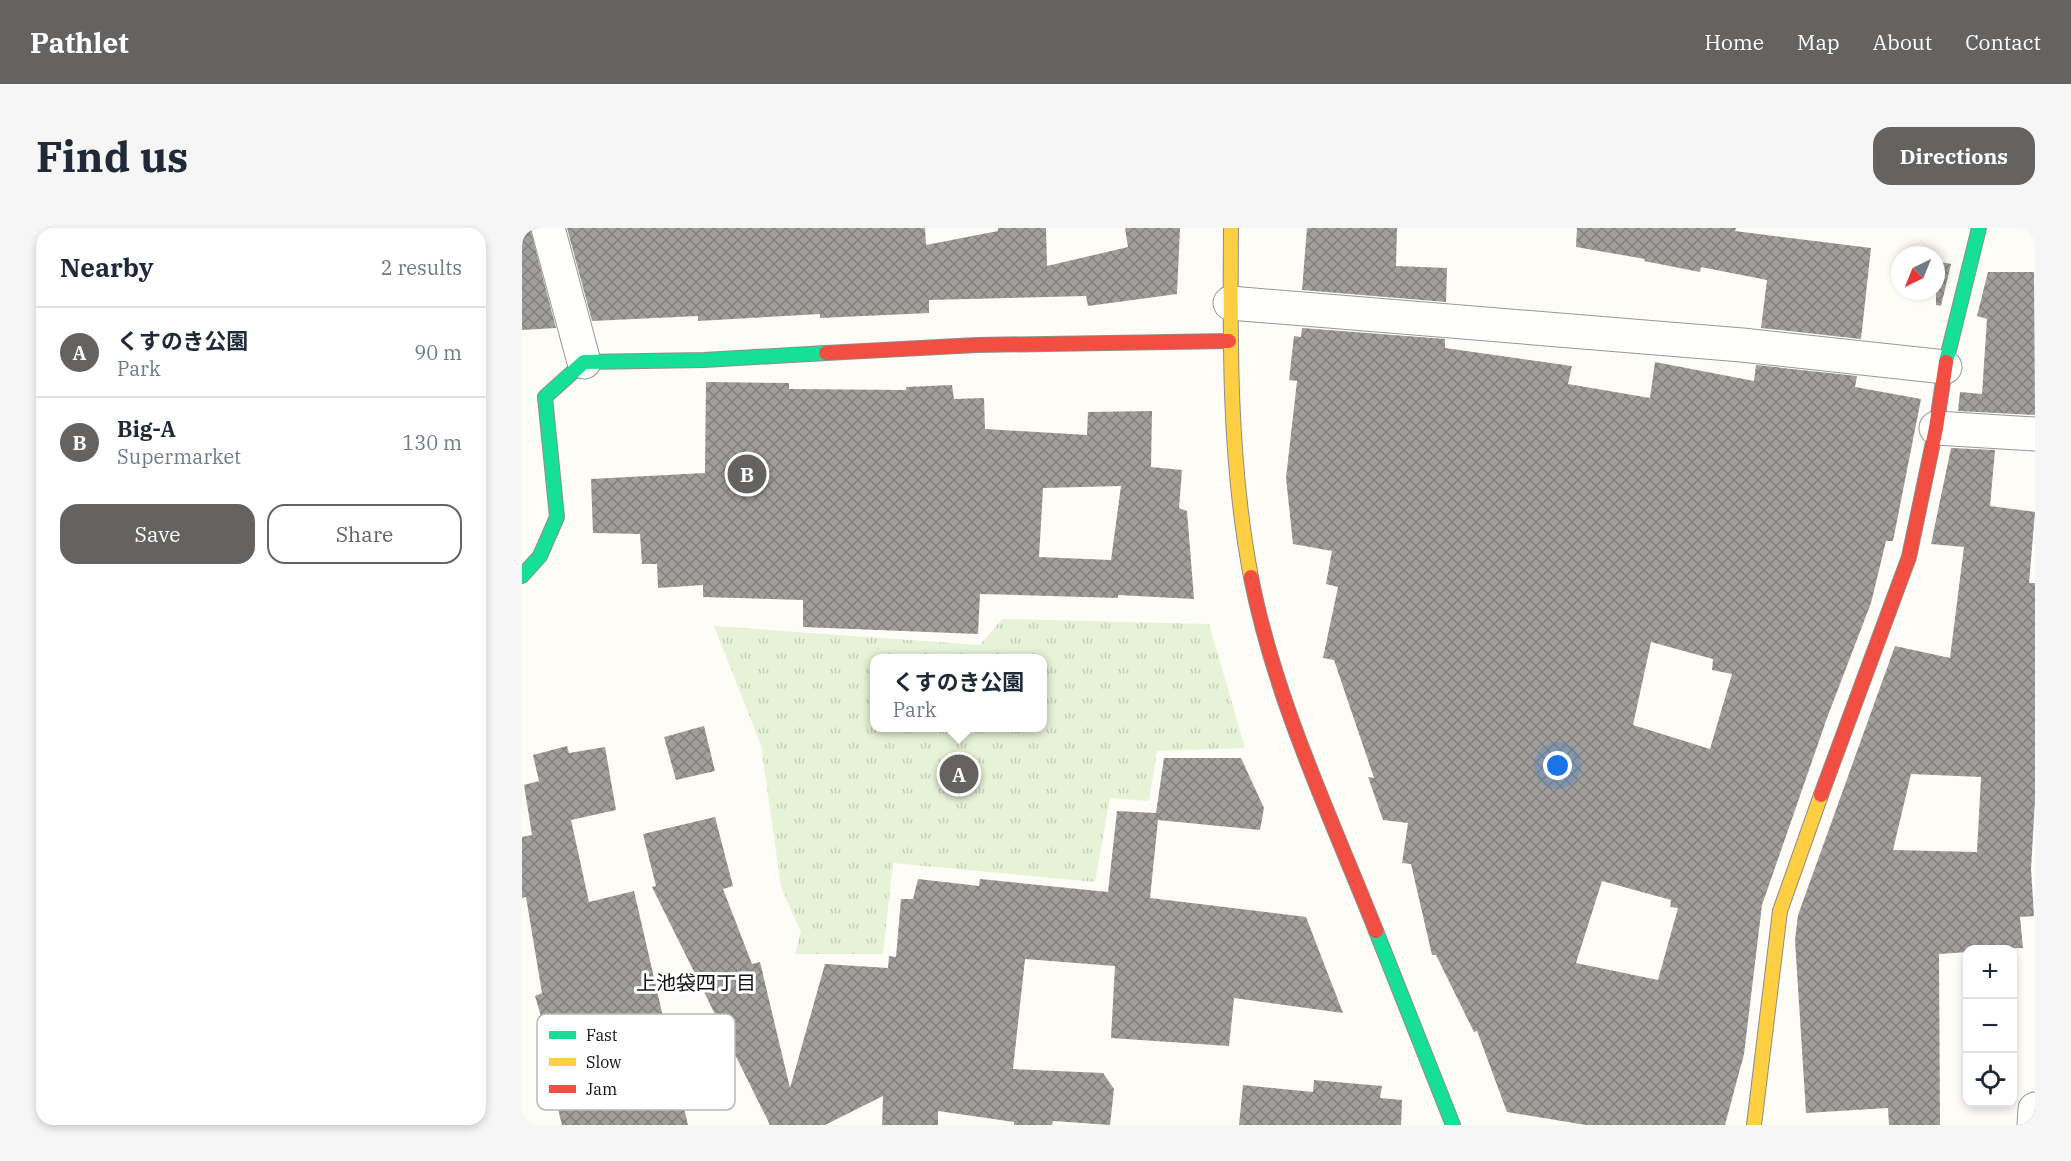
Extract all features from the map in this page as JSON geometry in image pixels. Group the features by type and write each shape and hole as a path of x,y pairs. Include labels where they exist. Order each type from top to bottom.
{"street":[{"path":"548,228 584,362"},
{"path":"1231,228 1229,341 1232,420 1242,515 1257,607 1272,662 1294,726 1453,1125"},
{"path":"1754,1125 1780,911 1845,725 1909,557 1936,428 1945,366 1979,228"},
{"path":"1230,303 1719,342 1945,366"},
{"path":"522,576 540,556 557,517 545,397 584,362 704,360 977,345 1229,341"},
{"path":"1936,428 2035,434"},
{"path":"2034,1125 2035,1108"}],"green space":[{"path":"1002,619 1209,624 1245,748 1157,751 1149,801 1110,798 1095,882 893,863 883,954 795,954 801,932 781,887 761,745 714,626 980,645"}],"building":[{"path":"522,228 530,228 556,328 522,330"},
{"path":"567,228 925,228 926,245 998,231 998,228 1046,228 1047,266 1128,247 1125,228 1180,228 1177,294 1088,306 1086,296 929,300 929,313 820,318 820,314 698,321 698,316 592,321"},
{"path":"1307,228 1397,228 1396,266 1447,268 1446,302 1302,290"},
{"path":"1577,228 1736,228 1735,231 1871,248 1861,339 1761,328 1767,280 1701,267 1700,272 1644,261 1645,259 1576,247"},
{"path":"1945,263 1951,264 1945,289"},
{"path":"1988,272 2034,272 2035,415 1958,411 1960,392 1982,394 1987,319 1977,316"},
{"path":"1936,300 1942,300 1941,306 1936,305"},
{"path":"1302,328 1445,339 1445,348 1572,366 1568,384 1650,398 1655,362 1754,381 1756,365 1857,376 1855,387 1921,399 1893,541 1886,541 1871,603 1827,718 1762,905 1744,1054 1725,1125 1586,1125 1507,1112 1477,1031 1474,1032 1436,955 1432,955 1411,864 1402,863 1408,823 1383,820 1368,777 1374,778 1334,660 1323,658 1338,587 1326,584 1332,551 1293,544 1286,478 1297,381 1289,380 1294,336 1301,337","holes":["1651,642 1713,659 1712,670 1732,674 1710,749 1633,725","1602,881 1671,900 1670,907 1678,908 1658,980 1576,963"]},
{"path":"706,382 789,383 789,389 906,390 906,387 952,385 954,399 984,398 985,429 1087,435 1088,412 1152,411 1151,467 1182,470 1179,508 1187,511 1194,599 1118,595 1118,598 980,594 978,634 803,627 803,600 703,597 703,585 658,588 657,564 642,564 640,534 593,533 591,479 705,473","holes":["1121,486 1111,560 1039,557 1043,488"]},
{"path":"1951,448 1995,450 1990,506 2035,512 2029,583 2035,583 2035,800 2031,869 2034,916 2020,917 2023,948 2017,948 2017,945 1963,945 1963,952 1939,954 1940,1125 1889,1125 1888,1108 1806,1113 1795,940 1798,915 1895,646 1950,658 1964,547 1931,544","holes":["1911,774 1981,777 1977,852 1893,850"]},
{"path":"704,726 715,771 676,780 664,737"},
{"path":"567,746 569,753 605,747 616,810 571,820 589,902 634,891 662,1014 540,1014 535,996 542,993 526,897 522,898 522,837 532,835 524,785 539,781 533,755"},
{"path":"1164,758 1241,758 1264,808 1260,830 1158,820 1150,898 1306,917 1343,1013 1234,998 1229,1046 1111,1038 1115,966 1025,959 1013,1069 1103,1073 1114,1089 1110,1125 1053,1121 1052,1125 1014,1125 1014,1122 938,1111 938,1125 882,1125 883,1096 825,1125 770,1125 735,1054 735,1014 715,1014 652,887 656,886 643,834 715,817 733,886 723,889 752,964 760,962 790,1088 825,964 888,968 889,956 896,957 901,899 913,899 918,879 979,886 980,879 1108,892 1117,811 1156,813"},
{"path":"1314,1080 1382,1086 1380,1098 1402,1100 1401,1125 1239,1125 1243,1085 1313,1092"},
{"path":"558,1110 685,1110 688,1125 562,1125"}],"traffic: fast":[{"path":"1946,362 1979,228"},
{"path":"522,576 540,556 557,517 545,397 584,362 704,360 826,353"},
{"path":"1376,931 1453,1125"}],"traffic: slow":[{"path":"1231,228 1232,403 1238,490 1251,577"},
{"path":"1754,1125 1780,911 1821,795"}],"traffic: jam":[{"path":"826,353 977,345 1229,341"},
{"path":"1821,795 1909,557 1936,428 1946,362"},
{"path":"1251,577 1261,623 1289,712 1376,931"}],"place":[{"name":"Big-A","path":"747,474"},
{"name":"くすのき公園","path":"959,774"}],"district":[{"name":"上池袋四丁目","path":"696,983"}]}
